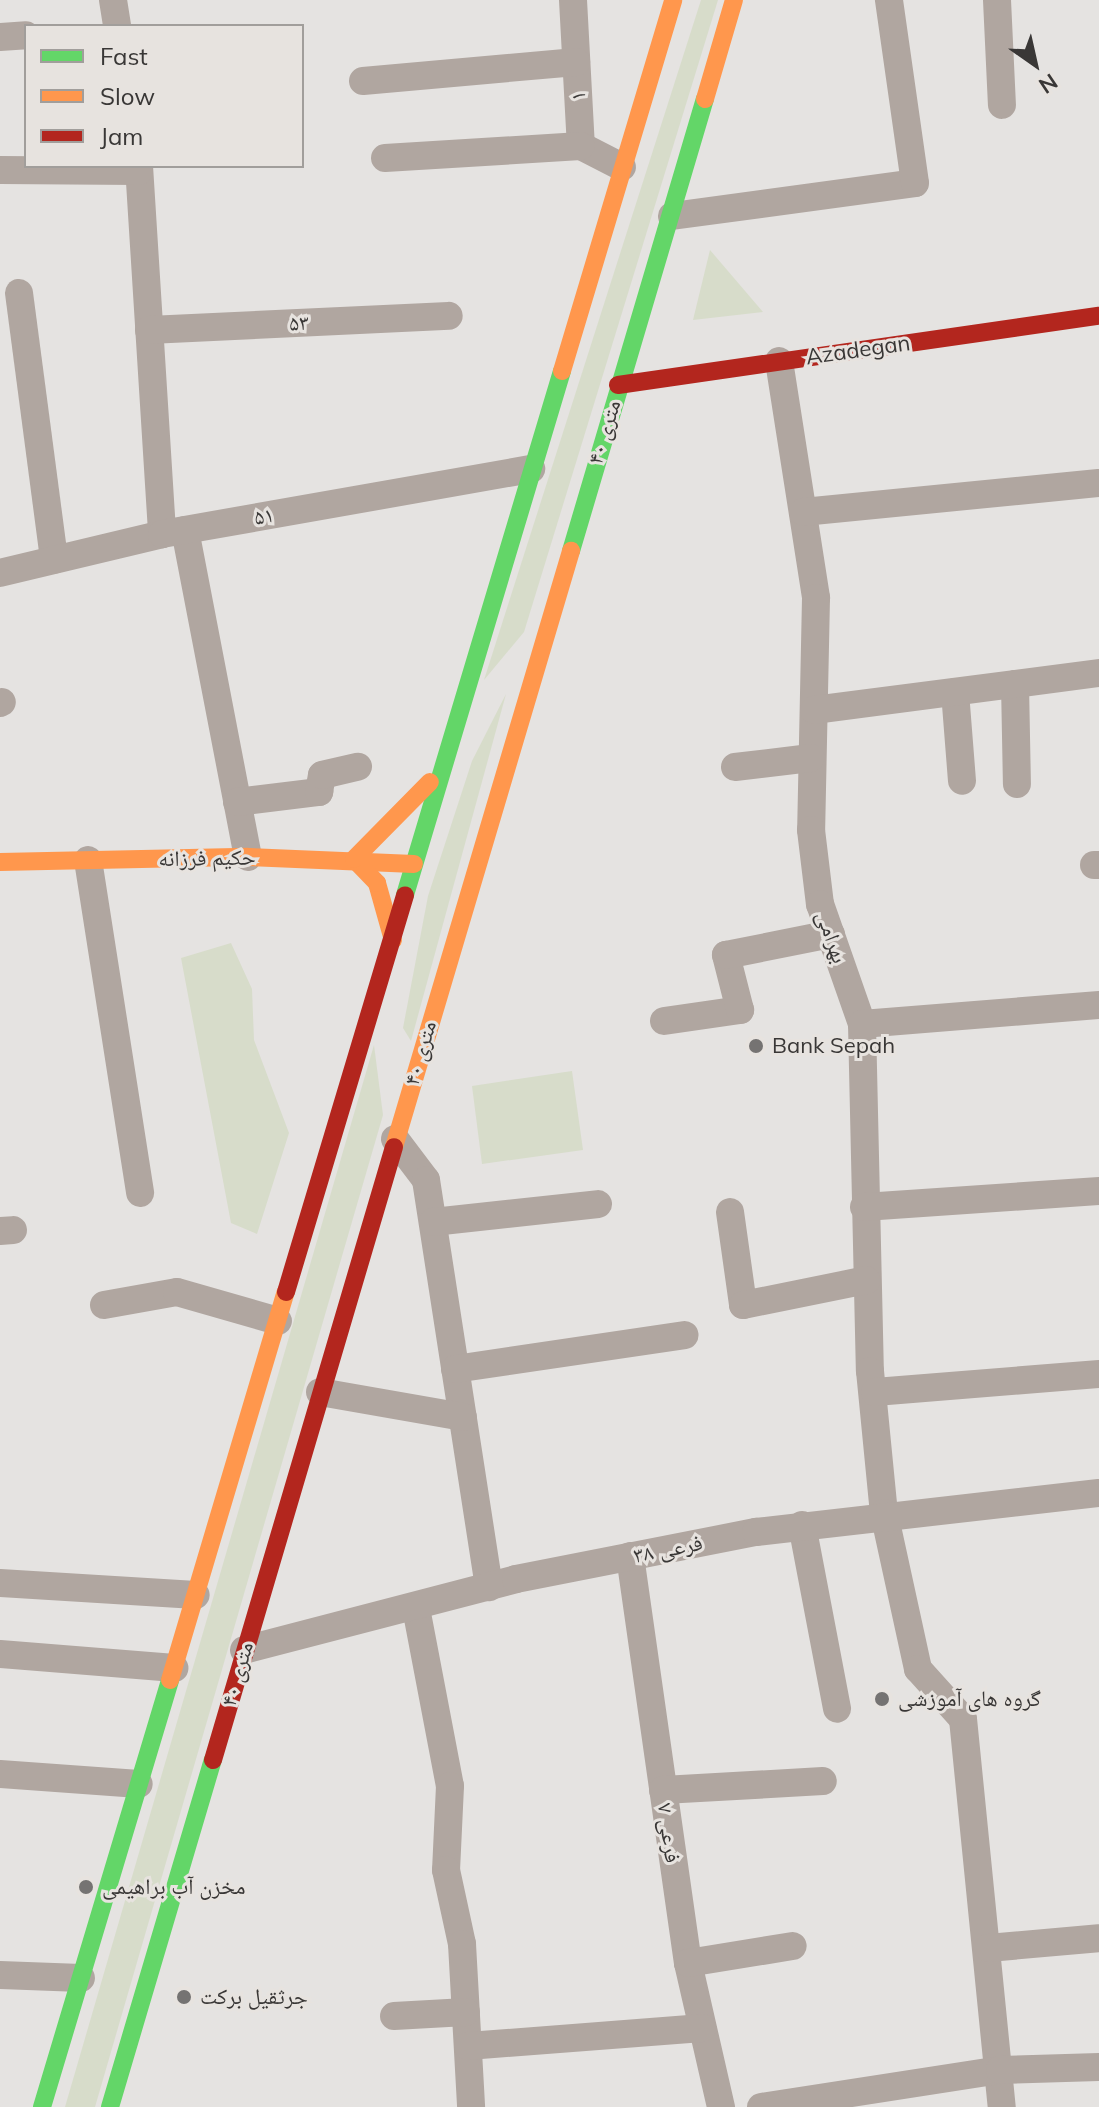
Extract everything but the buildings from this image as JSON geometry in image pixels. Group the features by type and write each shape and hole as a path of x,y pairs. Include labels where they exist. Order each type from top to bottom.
{"main road":[{"path":"42,2107 673,0"},
{"name":"۴۰ متری","path":"110,2107 544,633 672,216 734,0"},
{"name":"Azadegan","path":"618,385 1099,316"},
{"path":"509,677 544,633"},
{"path":"414,864 434,851 481,718"},
{"path":"393,940 377,883 354,859 392,828 444,764"},
{"name":"حکیم فرزانه","path":"0,862 248,857 354,859 414,864"},
{"path":"392,1017 422,897 414,864"},
{"path":"394,1078 395,1139"}],"street":[{"path":"113,0 117,24"},
{"name":"۱","path":"573,0 581,146"},
{"path":"672,216 915,183 889,0"},
{"path":"997,0 1002,105"},
{"path":"0,37 24,35"},
{"path":"363,81 576,62"},
{"path":"385,158 581,146 622,167"},
{"path":"0,170 139,168 149,330 173,532 248,857"},
{"path":"19,293 54,560"},
{"name":"۵۳","path":"149,330 449,316"},
{"name":"بهرامی","path":"779,361 816,598 810,758 811,830 831,934 862,1024 867,1280 884,1513 918,1669 963,1719 1002,2107"},
{"name":"۵۱","path":"0,573 173,532 531,469"},
{"path":"803,512 1099,483"},
{"path":"814,710 1099,673"},
{"path":"1015,684 1017,784"},
{"path":"955,692 962,781"},
{"path":"735,767 810,758"},
{"path":"237,802 319,792 322,775 358,767"},
{"path":"88,860 140,1193"},
{"path":"664,1021 740,1010 726,955 831,934"},
{"path":"862,1024 1099,1005"},
{"path":"395,1139 426,1180 489,1587"},
{"path":"864,1207 1099,1191"},
{"path":"433,1222 598,1204"},
{"path":"730,1212 743,1305 867,1280"},
{"path":"104,1305 177,1292 278,1321"},
{"path":"455,1369 685,1335"},
{"path":"875,1392 1099,1374"},
{"path":"320,1392 463,1417"},
{"name":"فرعی ۳۸","path":"244,1650 489,1587 630,1556 884,1513 1099,1494"},
{"path":"802,1525 837,1709"},
{"name":"فرعی ۷","path":"630,1556 688,1963 721,2107"},
{"path":"0,1583 196,1595"},
{"path":"416,1608 450,1786 446,1870 462,1944 471,2107"},
{"path":"0,1654 174,1668"},
{"path":"0,1774 139,1784"},
{"path":"663,1790 823,1781"},
{"path":"988,1948 1099,1938"},
{"path":"688,1963 793,1946"},
{"path":"0,1975 81,1978"},
{"path":"394,2016 466,2012"},
{"path":"468,2046 702,2028"},
{"path":"761,2107 1000,2070 1099,2067"}],"green space":[{"path":"701,0 718,0 524,632 484,680"},
{"path":"710,250 763,312 693,320"},
{"path":"506,694 411,1041 403,1028 428,896 472,761"},
{"path":"231,943 252,989 254,1040 289,1133 257,1234 231,1223 181,958"},
{"path":"374,1045 383,1115 95,2107 65,2107"},
{"path":"572,1071 583,1150 482,1164 472,1086"}],"traffic: fast":[{"path":"571,551 705,99"},
{"path":"405,895 562,371"},
{"path":"42,2107 170,1680"},
{"path":"110,2107 213,1760"}],"traffic: slow":[{"path":"562,371 673,0"},
{"path":"705,99 734,0"},
{"path":"394,1147 571,551"},
{"path":"393,940 377,883 354,859 430,782"},
{"path":"0,862 248,857 414,864"},
{"path":"170,1680 286,1292"}],"traffic: jam":[{"path":"618,385 1099,316"},
{"path":"286,1292 405,895"},
{"path":"213,1760 394,1147"}],"place":[{"name":"Bank Sepah","path":"756,1046"},
{"name":"گروه های آموزشی","path":"882,1699"},
{"name":"مخزن آب براهیمی","path":"86,1887"},
{"name":"جرثقیل برکت","path":"184,1997"}]}
